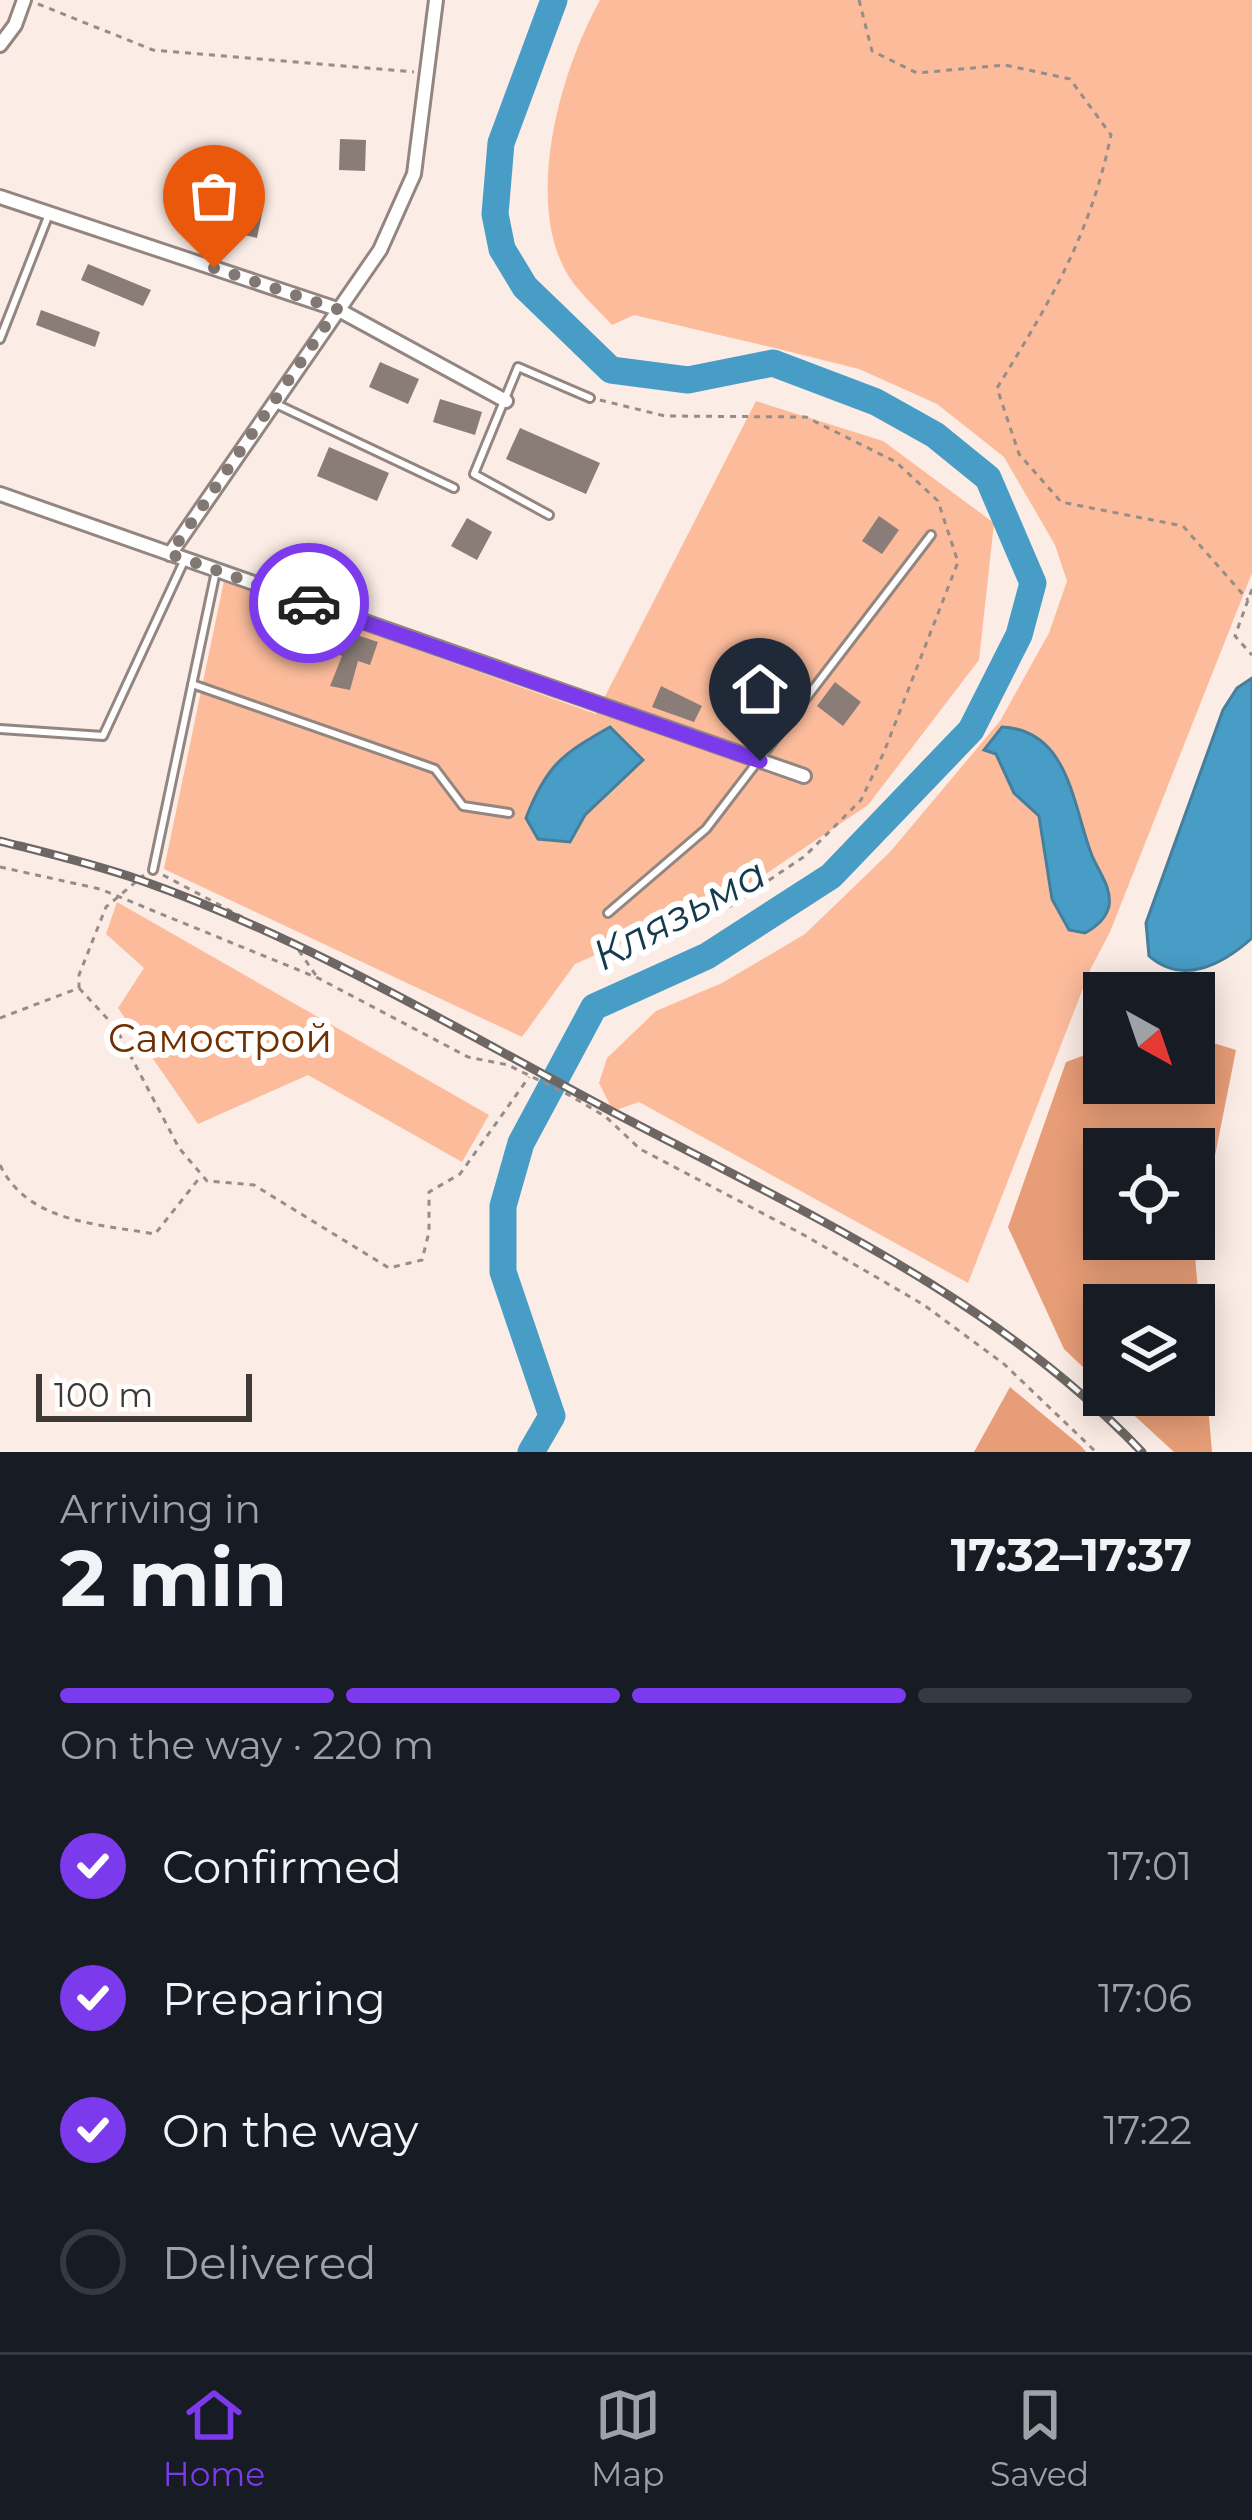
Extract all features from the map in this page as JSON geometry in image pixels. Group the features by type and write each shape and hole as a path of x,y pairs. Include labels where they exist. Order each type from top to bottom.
{"street":[{"path":"0,45 28,0"},
{"path":"170,554 380,250 414,174 436,0"},
{"path":"0,197 337,309 506,401"},
{"path":"0,494 804,776"}],"lane":[{"path":"0,340 49,214"},
{"path":"550,514 474,474 518,367 590,398"},
{"path":"274,403 454,488"},
{"path":"608,913 706,829 932,535"},
{"path":"0,729 103,736 185,559"},
{"path":"153,869 216,571"},
{"path":"192,684 435,769 463,806 509,814"}],"path":[{"path":"28,0 153,50 428,73"},
{"path":"859,0 872,51 917,73 1004,65 1070,79 1112,135 1101,182 1063,280 997,388 1019,454 1060,502 1183,526 1248,600"},
{"path":"590,398 665,416 806,417 896,462 938,501 958,562 861,800 806,856 729,907 642,944"},
{"path":"1252,590 1235,636 1252,656"},
{"path":"0,867 118,896 318,978 468,1058 508,1066 571,1096 606,1118 640,1149 924,1305 1004,1364 1096,1452"},
{"path":"318,978 295,945 153,869 106,908 79,975 79,988 116,1028 179,1148 208,1181 254,1185 389,1268 422,1260 429,1232 429,1192 460,1174 530,1075"},
{"path":"0,1018 79,988"},
{"path":"0,1165 8,1183 55,1217 155,1234 202,1175"}],"green space":[{"path":"600,0 1252,0 1252,573 1110,932 1089,972 1083,972 1083,988 968,1283 639,1102 613,1111 599,1083 607,1058 656,1011 722,983 805,934 890,852 1000,721 1049,633 1067,581 1055,545 1004,457 937,404 859,369 775,348 634,315 612,325 574,283 553,238 548,169 561,96"},
{"path":"756,401 883,441 994,523 979,660 868,805 739,892 575,964 522,1037 164,869 224,581 596,714"},
{"name":"Самострой","path":"117,902 489,1115 462,1162 308,1075 198,1124 118,1008 144,968 106,934"}],"shaded area":[{"path":"1215,1044 1236,1050 1215,1156 1215,1128 1083,1128 1083,1260 1195,1260 1197,1284 1083,1284 1083,1367 1064,1349 1008,1227 1066,1062 1083,1056 1083,1104 1215,1104"},
{"path":"1010,1387 1081,1446 1086,1452 974,1452"},
{"path":"1135,1416 1209,1416 1212,1452 1174,1452"}],"water":[{"path":"1252,678 1252,938 1216,963 1175,969 1149,956 1146,923 1223,710 1237,688"},
{"path":"610,727 643,760 585,815 570,842 538,839 526,818 549,773 579,745"},
{"path":"1002,727 1042,741 1073,793 1109,899 1103,919 1085,933 1069,930 1052,899 1039,816 1014,793 996,754 984,750"}],"building":[{"path":"340,139 366,140 365,171 339,170"},
{"path":"239,203 263,209 257,238 232,232"},
{"path":"88,264 151,290 143,306 81,280"},
{"path":"41,310 100,332 95,347 36,325"},
{"path":"380,362 419,379 408,404 369,387"},
{"path":"440,399 482,412 475,435 433,422"},
{"path":"520,428 600,463 586,494 506,459"},
{"path":"329,447 389,473 377,501 317,476"},
{"path":"879,516 899,530 882,554 862,541"},
{"path":"467,518 492,532 477,560 451,546"},
{"path":"345,631 378,642 370,665 358,661 350,690 330,686 342,656 338,654"},
{"path":"779,650 802,660 789,690 766,678"},
{"path":"835,682 861,702 843,726 817,706"},
{"path":"661,686 702,706 694,722 652,707"}],"waterway":[{"name":"Клязьма","path":"531,1452 552,1416 503,1272 503,1206 521,1143 594,1007 707,956 831,876 971,730 1019,635 1033,583 988,478 935,435 876,402 773,363 688,380 611,370 525,287 502,249 495,214 501,143 554,0"}],"railway":[{"path":"0,841 140,880 262,929 380,986 822,1221 959,1302 1023,1347 1142,1452"}],"way so far":[{"path":"214,268 337,309 170,554 309,603"}],"route":[{"path":"309,603 760,761"}]}
